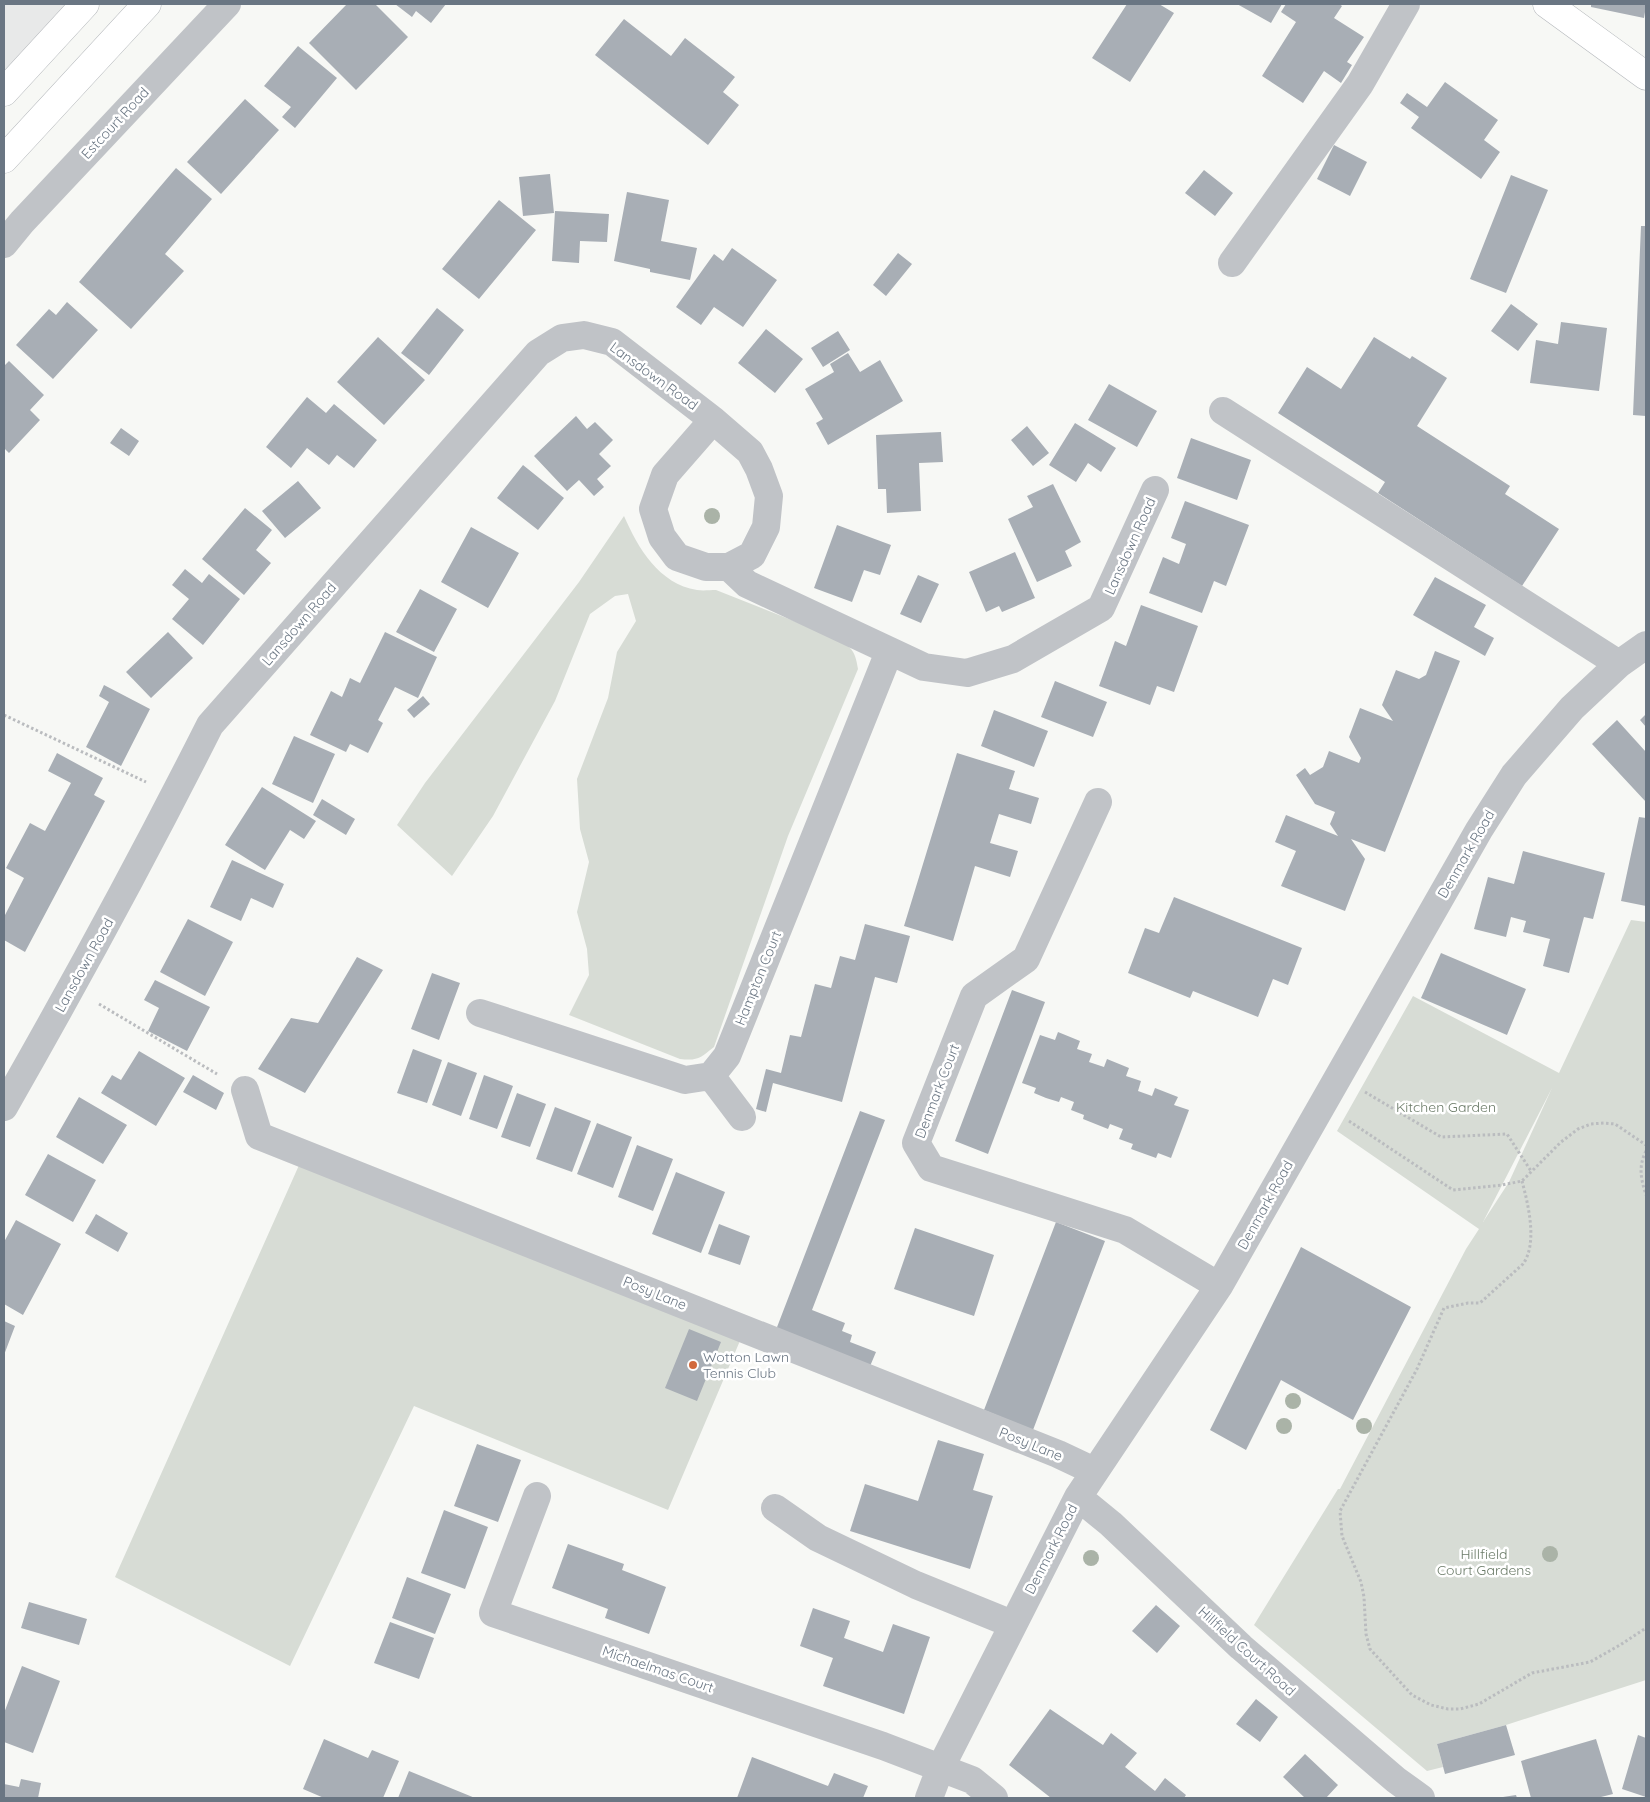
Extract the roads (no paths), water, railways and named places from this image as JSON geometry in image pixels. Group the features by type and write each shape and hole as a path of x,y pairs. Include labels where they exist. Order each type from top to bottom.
{"main road":[{"path":"4,92 86,4"},
{"path":"4,159 147,4"},
{"path":"1547,4 1646,76"}],"street":[{"name":"Estcourt Road","path":"4,244 22,222 227,4"},
{"path":"1232,263 1360,84 1406,4"},
{"name":"Lansdown Road","path":"4,1107 77,979 210,725 538,353 562,338 584,335 612,342 713,420 750,452 770,496 766,527 752,555 729,567 706,567 677,556 662,537 653,509 664,475 713,420"},
{"path":"1223,411 1619,664"},
{"name":"Lansdown Road","path":"729,567 747,584 889,652 924,667 967,673 1013,659 1102,608 1155,490"},
{"name":"Denmark Road","path":"928,1798 940,1768 1078,1497 1220,1286 1479,830 1514,775 1572,708 1619,664 1646,644"},
{"name":"Hampton Court","path":"711,1076 727,1056 889,652"},
{"name":"Denmark Court","path":"1098,802 1026,959 974,996 916,1143 931,1168 1125,1230 1220,1286"},
{"path":"480,1013 685,1080 711,1076 742,1117"},
{"name":"Posy Lane","path":"245,1090 259,1136 1048,1450 1094,1471"},
{"name":"Michaelmas Court","path":"537,1496 493,1613 874,1743 972,1780 994,1798"},
{"name":"Hillfield Court Road","path":"1078,1497 1110,1524 1241,1647 1396,1780 1422,1798"},
{"path":"775,1508 818,1538 916,1585 1012,1624"}],"place":[{"name":"Wotton Lawn Tennis Club","path":"693,1365"}],"park label":[{"name":"Kitchen Garden","path":"1446,1107"},
{"name":"Hillfield Court Gardens","path":"1484,1562"}]}
